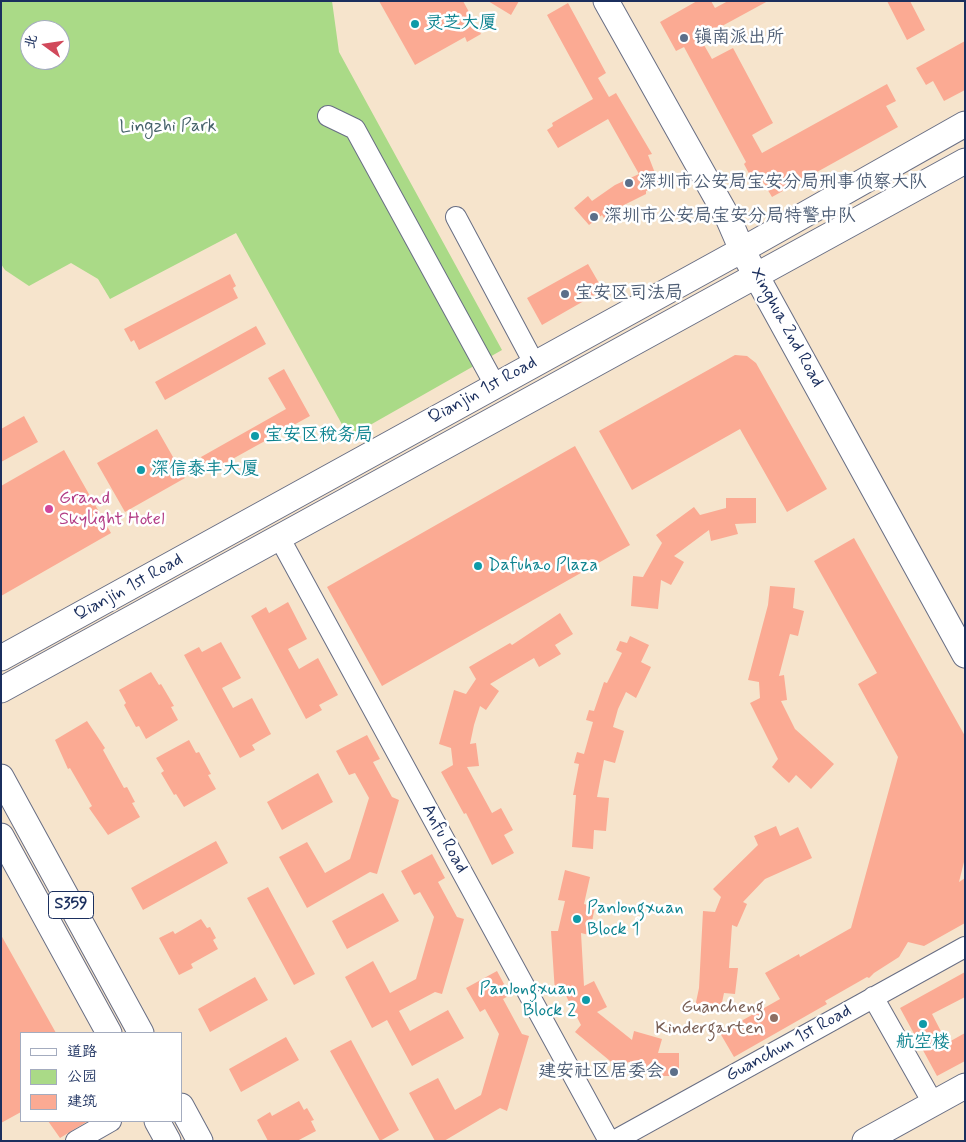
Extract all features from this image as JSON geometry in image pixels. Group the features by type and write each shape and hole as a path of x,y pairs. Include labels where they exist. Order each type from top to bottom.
{"main road":[{"name":"Xinghua 2nd Road","path":"606,1 728,220 742,250 965,655"},
{"name":"Qianjin 1st Road","path":"1,658 149,578 494,384 742,250 965,124"},
{"name":"Qianjin 1st Road","path":"1,690 965,160"},
{"path":"149,578 143,588 145,597 152,602 160,603"},
{"name":"S359","path":"1,777 140,1032"},
{"name":"S359","path":"1,836 108,1032"},
{"path":"864,1141 965,1086"},
{"path":"895,1141 965,1102"},
{"path":"182,1108 200,1141"},
{"path":"158,1122 168,1141"}],"street":[{"path":"328,116 355,129 494,384"},
{"path":"456,216 534,363"},
{"name":"Anfu Road","path":"279,537 609,1141"},
{"name":"Guanchun 1st Road","path":"614,1141 965,946"},
{"path":"873,997 933,1103"},
{"path":"76,1141 109,1122"}],"green space":[{"name":"Lingzhi Park","path":"1,1 332,1 339,52 502,350 349,437 236,233 110,299 98,279 71,263 29,286 5,270 1,264"}],"building":[{"name":"灵芝大厦","path":"379,1 463,1 481,34 467,42 465,37 415,65"},
{"path":"488,1 519,1 511,15"},
{"path":"697,1 711,1 715,8 728,1 768,1 700,38 712,59 733,48 773,123 752,135 762,153 887,84 896,101 886,106 898,127 772,197 760,177 753,181 744,164 746,162 684,47 676,51 660,22"},
{"path":"887,1 910,1 925,30 907,40"},
{"path":"568,3 606,73 598,78 609,97 616,93 652,154 648,155 660,186 646,191 646,194 614,210 604,218 602,215 589,225 574,208 588,196 592,201 615,185 639,174 608,119 558,148 547,130 553,126 552,123 593,99 547,15"},
{"path":"965,41 965,90 944,101 933,81 926,85 916,68"},
{"name":"宝安区司法局","path":"588,264 603,290 542,325 527,298"},
{"path":"230,274 236,286 233,288 238,298 139,350 134,340 131,342 124,329"},
{"path":"256,326 266,344 165,400 155,382"},
{"path":"735,355 747,356 756,363 827,489 787,512 740,429 632,490 599,431"},
{"name":"宝安区税务局","path":"284,369 310,416 209,472 201,457 286,409 268,378"},
{"path":"24,416 38,442 1,462 1,429"},
{"name":"深信泰丰大厦","path":"157,429 185,478 125,512 97,463"},
{"name":"Dafuhao Plaza","path":"575,446 630,545 382,686 327,587"},
{"name":"Grand Skylight Hotel","path":"64,450 111,533 1,596 1,486"},
{"path":"726,498 756,498 756,523 735,524 738,534 711,541 709,530 674,556 684,562 671,585 661,580 658,609 631,606 633,576 643,577 662,543 656,535 694,507 700,515 726,508"},
{"path":"854,538 965,736 965,858 959,882 965,878 965,923 924,946 908,942 899,957 869,978 867,977 825,1001 827,1004 734,1057 720,1033 780,999 765,973 799,954 800,957 851,928 898,757 858,684 877,673 814,561"},
{"path":"770,586 795,588 793,608 804,611 798,636 790,634 779,676 784,675 787,700 781,701 795,729 834,764 811,789 796,775 789,783 772,767 778,759 750,703 760,698 759,682 748,680 768,605"},
{"path":"288,602 307,639 288,649 299,669 318,658 338,695 319,705 322,710 306,719 251,616 266,607 269,613"},
{"path":"560,613 573,634 555,645 561,654 539,667 534,658 490,684 499,691 486,710 480,706 474,725 470,744 476,743 479,766 467,767 492,813 501,808 513,830 504,835 514,853 492,865 466,813 464,814 441,772 453,765 451,748 439,744 454,690 466,694 476,679 469,667 510,643 512,645"},
{"path":"630,636 649,645 641,662 651,667 636,698 626,692 618,709 613,727 624,731 615,763 604,760 597,797 609,798 606,831 594,830 593,849 572,847 576,795 573,795 579,764 574,763 577,752 584,754 593,722 586,720 589,710 594,711 604,682 607,683 622,653 616,650 620,641 627,643"},
{"path":"221,642 241,678 222,688 233,708 252,698 271,734 252,745 255,750 240,758 184,655 199,647 202,652"},
{"path":"151,672 159,685 161,684 174,706 171,707 178,720 146,739 139,726 136,727 124,705 126,703 119,690"},
{"path":"87,721 105,748 103,750 124,788 127,787 135,802 132,803 140,817 108,835 89,808 92,806 70,768 68,769 55,740"},
{"path":"367,735 380,759 373,762 392,797 399,800 377,874 370,872 307,908 279,857 307,842 325,873 350,859 369,798 355,773 349,775 336,751"},
{"path":"189,740 196,753 199,752 211,774 208,775 216,789 184,807 176,794 174,795 161,773 164,771 156,758"},
{"path":"318,773 333,802 282,830 267,802"},
{"path":"776,826 780,836 798,827 812,858 765,879 743,902 747,904 737,927 732,925 729,968 738,968 735,994 724,993 720,1012 695,1007 699,988 703,911 715,912 721,897 713,889 758,845 754,836"},
{"path":"216,841 228,863 143,910 131,888"},
{"path":"432,854 445,878 438,882 457,917 464,919 442,994 435,992 399,1011 410,1031 448,1010 464,1038 412,1066 387,1020 372,1028 345,977 373,961 390,993 416,979 434,917 420,892 414,895 401,871"},
{"path":"565,870 590,877 584,904 595,907 589,935 581,933 584,986 594,981 607,1007 597,1012 632,1040 634,1031 662,1039 658,1053 679,1053 679,1076 649,1076 649,1068 628,1062 621,1070 575,1032 581,1025 564,992 555,993 551,931 558,931 565,901 558,900"},
{"path":"268,887 315,974 294,985 247,898"},
{"path":"383,893 399,921 347,949 332,921"},
{"path":"201,919 207,928 210,927 216,938 213,940 218,949 191,964 193,968 179,975 159,938 173,931 175,934"},
{"path":"1,935 55,1032 20,1032 20,1113 1,1123"},
{"path":"497,971 510,995 503,999 522,1034 529,1036 507,1111 500,1108 444,1141 435,1141 409,1093 438,1078 455,1110 481,1095 499,1034 485,1009 480,1012 466,988"},
{"name":"航空楼","path":"965,972 965,997 932,1014 947,1043 965,1033 965,1061 937,1076 900,1008"},
{"path":"255,977 268,1000 210,1032 198,1009"},
{"path":"286,1037 299,1060 241,1092 229,1069"},
{"path":"351,1040 399,1130 380,1141 330,1051"},
{"path":"299,1101 304,1110 307,1108 314,1120 311,1121 316,1131 297,1141 268,1141 257,1120 270,1112 272,1116"},
{"path":"49,1122 86,1122 60,1138"}],"place":[{"name":"灵芝大厦","path":"415,24"},
{"name":"镇南派出所","path":"684,38"},
{"name":"深圳市公安局宝安分局刑事侦察大队","path":"629,183"},
{"name":"深圳市公安局宝安分局特警中队","path":"594,217"},
{"name":"宝安区司法局","path":"565,294"},
{"name":"宝安区税务局","path":"255,436"},
{"name":"深信泰丰大厦","path":"141,470"},
{"name":"Grand Skylight Hotel","path":"49,509"},
{"name":"Dafuhao Plaza","path":"478,566"},
{"name":"Panlongxuan Block 1","path":"577,919"},
{"name":"Panlongxuan Block 2","path":"586,1000"},
{"name":"Guancheng Kindergarten","path":"774,1018"},
{"name":"航空楼","path":"923,1024"},
{"name":"建安社区居委会","path":"674,1072"}]}
